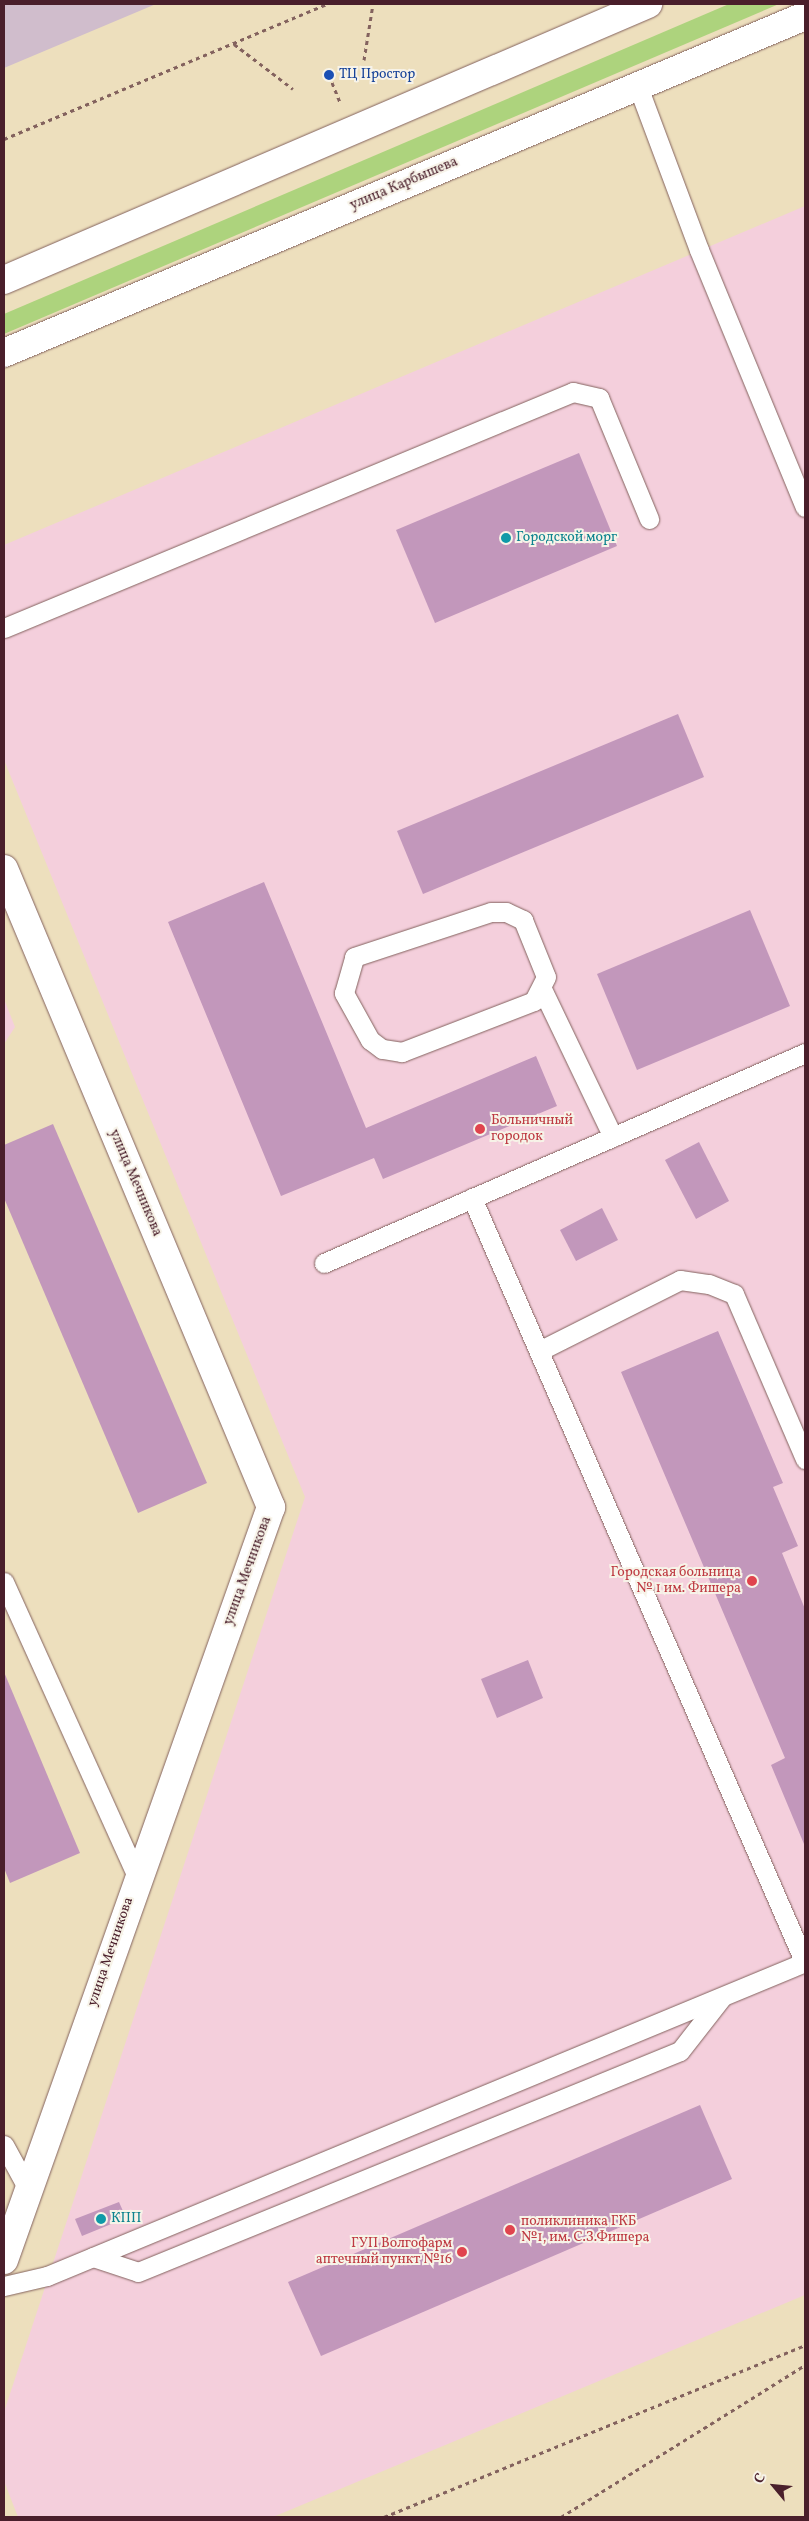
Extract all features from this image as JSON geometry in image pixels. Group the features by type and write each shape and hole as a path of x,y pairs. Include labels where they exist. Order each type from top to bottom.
{"street":[{"path":"4,280 648,4"},
{"name":"улица Карбышева","path":"4,354 638,84 805,16"},
{"name":"улица Мечникова","path":"4,869 271,1507 137,1877 4,2260"}],"lane":[{"path":"638,84 699,250 805,507"},
{"path":"4,628 572,392 599,398 649,519"},
{"path":"542,989 534,1001 402,1052 382,1050 370,1040 344,993 354,957 491,912 506,912 523,920 546,977 542,989 613,1136"},
{"path":"324,1263 805,1053"},
{"path":"4,2286 47,2276 805,1963 472,1198"},
{"path":"539,1351 680,1280 709,1284 734,1294 805,1459"},
{"path":"4,1582 137,1877"},
{"path":"93,2257 138,2272 680,2051 723,1996"},
{"path":"4,2145 28,2189"}],"path":[{"path":"4,139 326,4"},
{"path":"364,60 373,4"},
{"path":"234,44 293,89"},
{"path":"384,2517 805,2345"},
{"path":"561,2517 805,2365"}],"shaded area":[{"path":"4,4 156,4 4,68"},
{"name":"Больничный городок","path":"805,206 805,2295 273,2517 18,2517 4,2481 4,2412 305,1497 4,760 4,545"},
{"path":"4,999 15,1027 4,1044"}],"green space":[{"path":"729,4 779,4 4,334 4,314"}],"building":[{"name":"Городской морг","path":"579,453 617,546 435,623 396,530"},
{"path":"678,714 704,777 423,894 397,831"},
{"path":"264,882 366,1128 536,1056 557,1106 383,1179 374,1158 281,1196 168,922"},
{"path":"750,910 790,1006 637,1070 597,974"},
{"path":"53,1124 207,1483 138,1513 4,1198 4,1145"},
{"path":"699,1142 729,1201 696,1219 665,1160"},
{"path":"602,1208 618,1240 576,1261 560,1230"},
{"name":"Городская больница № 1 им. Фишера","path":"718,1331 783,1483 773,1487 798,1546 782,1553 805,1609 804,1844 771,1765 785,1758 621,1372"},
{"path":"528,1660 543,1698 497,1718 481,1679"},
{"path":"4,1672 80,1853 10,1883 4,1868"},
{"name":"поликлиника ГКБ №1, им. С.З.Фишера","path":"700,2105 732,2179 321,2356 288,2282"},
{"name":"КПП","path":"119,2202 126,2218 82,2236 75,2219"}],"place":[{"name":"ТЦ Простор","path":"329,75"},
{"name":"Городской морг","path":"506,538"},
{"name":"Больничный городок","path":"480,1129"},
{"name":"Городская больница № 1 им. Фишера","path":"752,1581"},
{"name":"КПП","path":"101,2219"},
{"name":"поликлиника ГКБ №1, им. С.З.Фишера","path":"510,2230"},
{"name":"ГУП Волгофарм аптечный пункт №16","path":"462,2252"}]}
